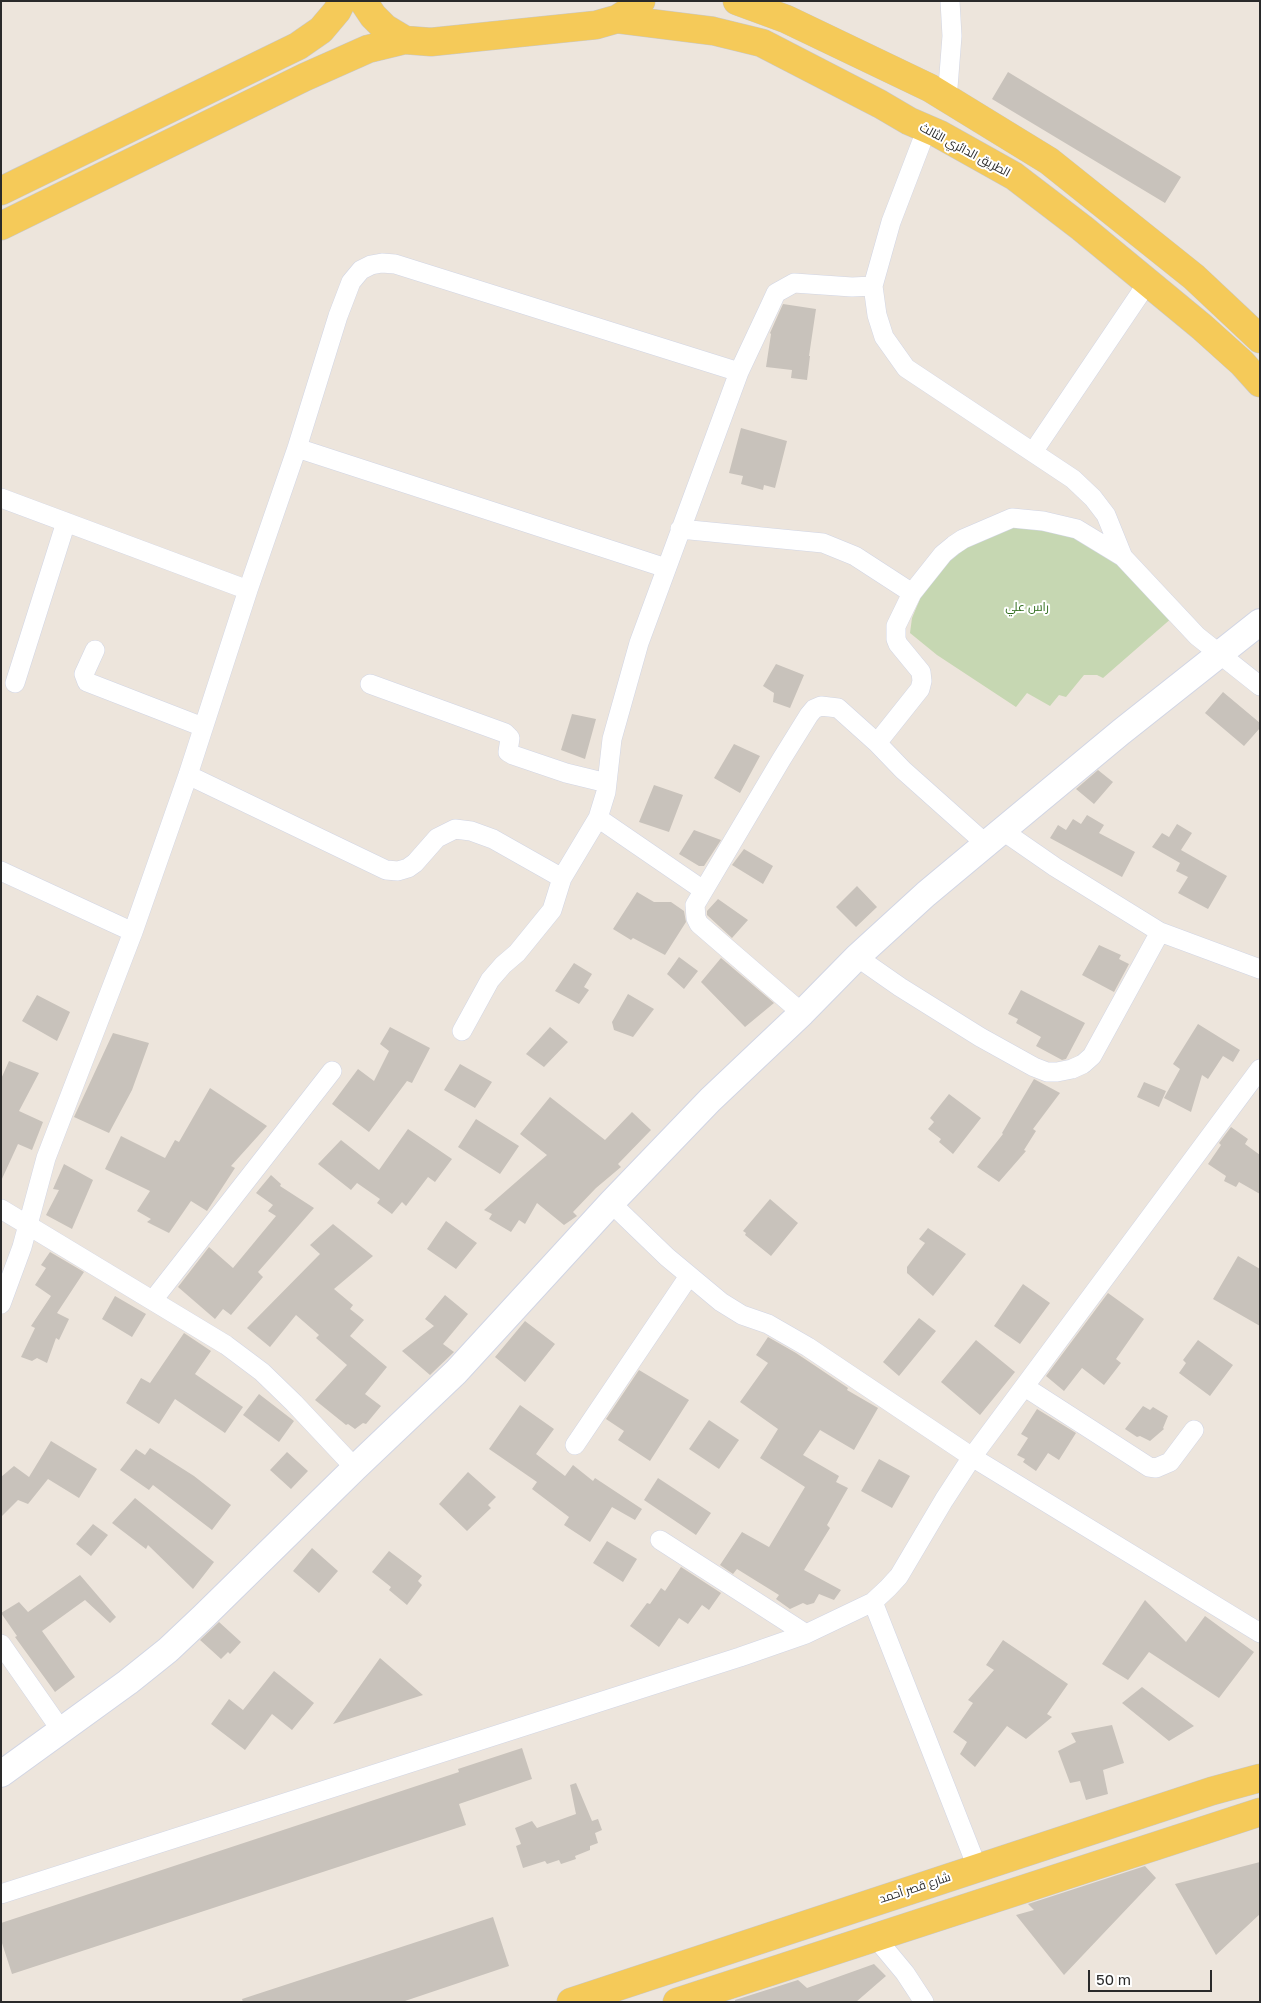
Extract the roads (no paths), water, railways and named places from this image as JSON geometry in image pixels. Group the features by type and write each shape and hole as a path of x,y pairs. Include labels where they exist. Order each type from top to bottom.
{"main road":[{"path":"1,191 298,46 321,30 337,11 342,1"},
{"path":"363,1 373,16 385,28 405,40"},
{"path":"1,226 305,77 368,49 405,40 431,42 596,25 617,19 636,7 641,1"},
{"path":"737,1 786,19 930,88 1049,162 1194,277 1260,339"},
{"name":"الطريق الدائري الثالث","path":"617,19 713,31 762,43 939,134 1014,176 1148,282 1251,354 1260,383"},
{"name":"شارع قصر أحمد","path":"572,2002 977,1867 1212,1791 1260,1778"},
{"path":"677,2002 1260,1812"}],"street":[{"path":"947,100 952,36 950,1"},
{"path":"927,128 891,222 873,286 877,315 884,337 906,368 1033,452 1073,480 1093,498 1112,526 1123,556"},
{"path":"1,1304 29,1226 46,1158 133,932 188,775 350,282 361,270 382,263 418,270 739,372"},
{"path":"1033,452 1148,282"},
{"path":"462,1031 490,980 517,953 552,910 562,878 598,818 607,783 612,739 620,705 639,643 739,372 776,293 794,283 852,287 873,286"},
{"path":"297,448 666,568"},
{"path":"1,498 248,590"},
{"path":"877,744 920,689 922,681 921,672 896,639 896,626 912,593 943,554 954,545 963,539 1012,518 1043,521 1077,529 1123,556 1184,623 1218,655 1260,686"},
{"path":"15,683 66,522"},
{"path":"680,529 823,543 855,556 912,593"},
{"path":"1,1774 168,1650 456,1372 611,1203 710,1100 802,1013 857,957 926,894 1121,732 1260,622"},
{"path":"95,650 84,674 87,682 203,727"},
{"path":"370,684 505,733 510,738 508,752 513,755 607,783"},
{"path":"802,1013 699,924 696,918 695,905 809,715 814,709 821,706 838,708 904,770 995,837 1055,867 1160,932 1260,969"},
{"path":"188,775 386,870 398,871 408,868 415,863 437,838 455,829 471,831 494,839 562,878"},
{"path":"598,818 703,890"},
{"path":"1,871 133,932"},
{"path":"857,957 900,987 980,1037 1047,1072 1057,1072 1072,1069 1083,1064 1092,1056 1160,932"},
{"path":"1,1894 642,1690 806,1634 873,1602 899,1576 972,1457 1260,1069"},
{"path":"153,1300 332,1071"},
{"path":"611,1203 689,1276 720,1302 742,1315 768,1324 808,1347 972,1457 1260,1633"},
{"path":"1,1209 226,1345 262,1372 306,1415 355,1468"},
{"path":"575,1445 689,1276"},
{"path":"1025,1387 1149,1467 1156,1468 1170,1462 1194,1430"},
{"path":"660,1540 806,1634"},
{"path":"873,1602 977,1867"},
{"path":"1,1644 61,1730"},
{"path":"875,1937 905,1973 924,2002"}],"park label":[{"name":"راس علي","path":"1027,607"}]}
